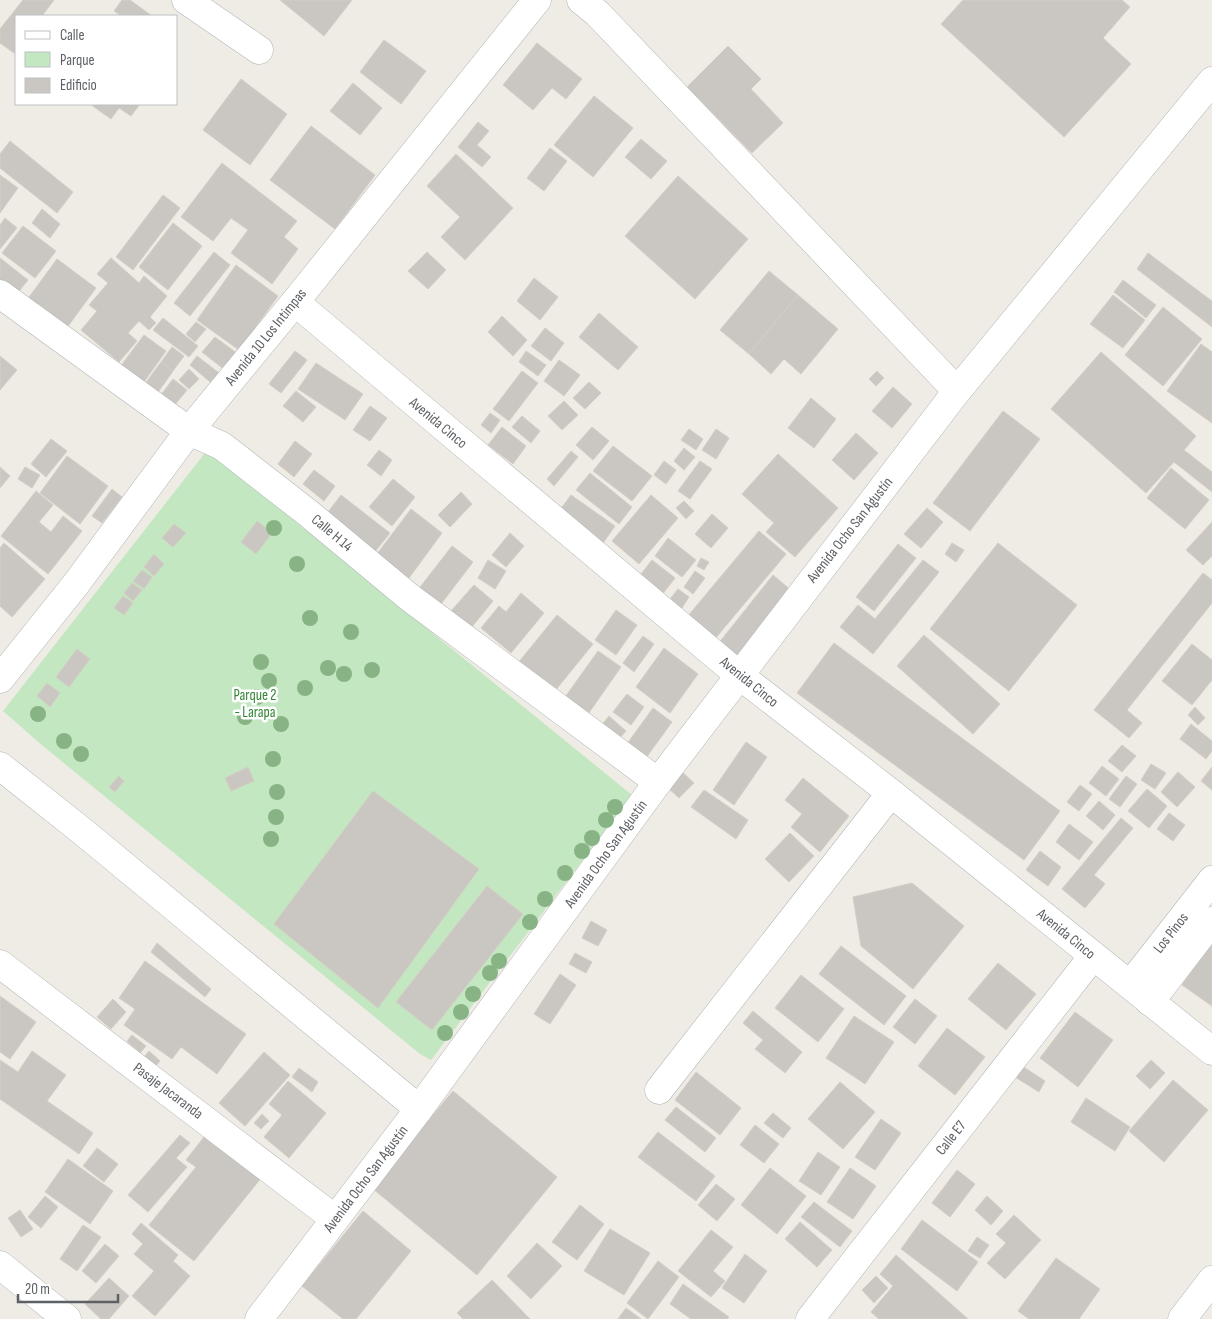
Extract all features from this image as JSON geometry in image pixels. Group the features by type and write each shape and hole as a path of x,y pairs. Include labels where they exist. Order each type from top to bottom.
{"street":[{"path":"186,0 258,50"},
{"name":"Avenida 10 Los Intimpas","path":"0,679 76,584 189,431 537,0"},
{"path":"596,5 957,391"},
{"name":"Avenida Ocho San Agustín","path":"265,1317 335,1219 419,1109 658,782 739,675 957,391 1212,81"},
{"name":"Calle H 14","path":"0,294 189,431 222,446 308,513 409,597 658,782"},
{"name":"Avenida Cinco","path":"295,302 739,675 891,793 1212,1051"},
{"path":"0,766 419,1109"},
{"path":"659,1090 891,793"},
{"name":"Los Pinos","path":"1140,994 1212,880"},
{"name":"Los Pinos","path":"1140,994 1212,921"},
{"name":"Calle E7","path":"810,1319 1092,956"},
{"name":"Pasaje Jacaranda","path":"0,964 335,1219"},
{"path":"0,1265 67,1319"},
{"path":"1182,1319 1212,1280"}],"green space":[{"name":"Parque 2 - Larapa","path":"208,449 632,795 431,1060 420,1054 43,746 3,711"}],"building":[{"path":"23,0 54,0 43,15 15,15 14,53 0,43 0,29"},
{"path":"122,0 130,0 151,15 120,15 114,11"},
{"path":"280,0 352,0 324,36"},
{"path":"963,0 1122,0 1130,7 1103,38 1131,64 1064,137 941,24"},
{"path":"384,40 426,71 401,104 360,72"},
{"path":"537,43 582,79 566,99 552,88 533,110 503,85"},
{"path":"728,46 761,79 751,89 783,123 752,153 687,87"},
{"path":"241,79 287,114 250,165 203,130"},
{"path":"353,83 382,108 360,135 330,111"},
{"path":"594,96 633,128 593,177 554,145"},
{"path":"91,105 139,105 131,116 119,108 111,119"},
{"path":"478,122 489,131 477,145 491,157 482,167 458,147"},
{"path":"311,126 375,175 335,229 270,180"},
{"path":"641,139 667,161 651,179 625,157"},
{"path":"10,141 73,192 57,213 0,168 0,154"},
{"path":"550,148 567,161 544,191 527,178"},
{"path":"456,154 513,208 465,260 441,237 460,217 427,186"},
{"path":"222,163 297,221 284,237 298,249 272,284 231,253 248,230 231,218 213,241 181,217"},
{"path":"0,175 18,188 0,213"},
{"path":"678,176 748,239 695,299 625,236"},
{"path":"163,195 180,208 133,270 116,257"},
{"path":"42,209 60,224 50,238 32,223"},
{"path":"5,218 17,228 0,249 0,225"},
{"path":"173,223 202,246 168,290 139,267"},
{"path":"23,226 56,251 35,278 2,253"},
{"path":"214,252 230,265 190,316 174,303"},
{"path":"427,252 446,270 428,289 408,271"},
{"path":"1148,253 1212,301 1212,327 1137,269"},
{"path":"0,258 28,280 16,295 0,282"},
{"path":"111,258 139,283 144,276 167,296 150,317 156,323 149,330 139,321 128,333 137,341 119,362 81,330 97,311 89,305 108,283 97,274"},
{"path":"57,259 96,288 63,333 24,304"},
{"path":"236,265 278,296 239,350 197,320"},
{"path":"769,271 798,295 749,354 720,330"},
{"path":"534,278 558,297 540,320 517,301"},
{"path":"1123,280 1156,305 1146,318 1114,292"},
{"path":"798,295 838,329 801,374 784,359 771,374 749,354"},
{"path":"1113,295 1145,320 1123,348 1090,324"},
{"path":"1163,307 1202,339 1163,386 1125,355"},
{"path":"599,313 638,347 618,370 579,337"},
{"path":"502,316 527,340 513,356 488,332"},
{"path":"163,318 198,346 189,357 153,330"},
{"path":"196,322 206,329 195,342 186,334"},
{"path":"545,328 564,343 551,361 531,346"},
{"path":"144,335 166,351 134,396 111,379"},
{"path":"215,337 242,357 230,374 202,352"},
{"path":"1201,344 1212,352 1212,423 1167,391"},
{"path":"172,347 184,356 173,371 161,362"},
{"path":"295,351 307,360 281,393 269,384"},
{"path":"526,351 546,365 538,376 519,362"},
{"path":"1101,352 1196,436 1184,450 1212,472 1212,492 1174,462 1146,493 1051,409"},
{"path":"0,356 17,370 0,390"},
{"path":"197,356 223,376 215,386 190,365"},
{"path":"559,360 580,375 564,396 544,381"},
{"path":"161,362 173,371 149,405 136,396"},
{"path":"316,363 363,394 345,420 298,389"},
{"path":"189,369 199,379 189,389 179,380"},
{"path":"522,371 538,383 509,421 493,409"},
{"path":"877,371 884,378 876,386 869,379"},
{"path":"173,379 187,390 164,418 151,408"},
{"path":"589,382 601,393 585,409 573,398"},
{"path":"893,387 912,404 892,428 872,411"},
{"path":"296,391 316,407 303,422 283,406"},
{"path":"811,398 836,419 814,448 788,428"},
{"path":"564,401 578,415 562,430 548,416"},
{"path":"370,406 387,418 370,441 353,430"},
{"path":"1003,411 1040,439 970,531 933,503"},
{"path":"490,413 500,420 491,433 481,425"},
{"path":"522,416 540,431 531,443 512,427"},
{"path":"502,427 526,446 513,464 488,445"},
{"path":"592,427 609,441 593,460 576,445"},
{"path":"689,429 703,439 696,450 681,440"},
{"path":"716,429 729,438 716,459 702,450"},
{"path":"856,433 878,453 854,480 832,460"},
{"path":"51,439 67,451 46,477 31,464"},
{"path":"295,441 312,454 294,477 278,464"},
{"path":"613,446 652,476 632,501 593,471"},
{"path":"684,448 695,457 684,470 674,461"},
{"path":"379,450 392,460 381,476 367,465"},
{"path":"571,451 578,457 554,486 547,479"},
{"path":"778,454 838,508 795,557 766,532 774,523 742,494"},
{"path":"67,456 108,486 80,524 40,493"},
{"path":"664,461 676,470 666,484 654,475"},
{"path":"700,461 712,469 690,499 678,491"},
{"path":"0,467 10,476 0,488"},
{"path":"25,467 40,475 32,488 18,479"},
{"path":"1171,468 1209,500 1185,529 1147,498"},
{"path":"314,470 335,486 324,501 303,484"},
{"path":"590,473 632,507 619,524 576,490"},
{"path":"393,479 415,497 392,526 369,507"},
{"path":"112,489 122,497 102,523 92,516"},
{"path":"36,491 53,505 39,522 51,532 63,516 82,531 48,574 1,536"},
{"path":"461,492 472,504 450,527 438,515"},
{"path":"341,495 390,533 374,553 325,516"},
{"path":"571,495 615,526 601,546 557,514"},
{"path":"651,495 678,518 639,564 612,541"},
{"path":"684,501 694,511 686,519 676,508"},
{"path":"927,508 943,522 921,548 904,534"},
{"path":"411,509 442,533 409,578 377,554"},
{"path":"712,514 728,528 711,548 695,534"},
{"path":"257,521 272,533 256,554 241,542"},
{"path":"1212,522 1212,556 1203,565 1186,550"},
{"path":"174,524 186,533 173,547 162,538"},
{"path":"759,531 786,554 714,640 687,617"},
{"path":"510,533 524,546 506,567 492,555"},
{"path":"668,538 696,560 682,577 655,556"},
{"path":"4,543 45,579 12,617 0,606 0,548"},
{"path":"952,543 964,550 956,562 945,554"},
{"path":"998,543 1077,605 1009,691 930,629"},
{"path":"898,544 916,558 874,611 856,597"},
{"path":"452,546 473,562 438,608 417,591"},
{"path":"154,554 164,564 154,576 144,567"},
{"path":"701,558 709,562 704,570 697,566"},
{"path":"488,560 506,571 495,589 478,578"},
{"path":"652,560 675,578 661,596 638,578"},
{"path":"923,560 939,572 873,654 840,627 858,605 875,619"},
{"path":"142,570 152,577 144,589 133,581"},
{"path":"695,571 705,578 693,594 684,587"},
{"path":"1203,573 1212,580 1212,603 1127,710 1142,723 1129,738 1094,710"},
{"path":"773,575 793,592 736,666 714,649"},
{"path":"132,583 142,590 133,601 124,593"},
{"path":"474,585 493,601 471,628 451,611"},
{"path":"678,589 689,597 682,608 670,599"},
{"path":"521,593 544,613 511,653 481,628 499,606 506,612"},
{"path":"123,596 133,603 124,615 114,608"},
{"path":"616,610 637,625 616,655 595,640"},
{"path":"557,615 593,644 550,697 514,668"},
{"path":"924,635 1000,704 973,734 897,666"},
{"path":"643,636 654,644 634,672 623,663"},
{"path":"834,643 1060,811 1024,860 797,693"},
{"path":"1192,644 1212,660 1212,680 1192,705 1162,681"},
{"path":"664,648 698,674 670,713 636,687"},
{"path":"77,649 90,659 69,687 56,677"},
{"path":"598,651 621,667 586,717 563,700"},
{"path":"47,683 60,693 50,707 37,696"},
{"path":"627,694 644,707 631,725 613,712"},
{"path":"1195,707 1205,718 1198,725 1188,715"},
{"path":"653,708 672,722 643,762 624,748"},
{"path":"609,716 626,731 616,742 599,728"},
{"path":"1191,724 1212,741 1212,751 1206,759 1180,739"},
{"path":"746,742 767,757 734,805 713,790"},
{"path":"1122,745 1136,756 1122,772 1108,761"},
{"path":"1151,764 1166,773 1155,789 1141,780"},
{"path":"1102,766 1119,779 1106,796 1089,783"},
{"path":"248,767 254,781 231,791 225,778"},
{"path":"1212,767 1212,790 1201,781"},
{"path":"680,770 694,783 679,798 665,785"},
{"path":"1178,772 1195,787 1177,807 1161,792"},
{"path":"119,776 124,781 115,792 109,787"},
{"path":"1126,776 1137,784 1120,807 1109,799"},
{"path":"803,778 849,816 820,852 791,827 802,814 785,800"},
{"path":"1080,785 1092,794 1079,811 1067,802"},
{"path":"1147,789 1167,806 1149,828 1128,811"},
{"path":"704,790 748,820 736,839 691,807"},
{"path":"373,791 479,869 378,1008 274,924"},
{"path":"1099,801 1115,815 1103,830 1086,816"},
{"path":"1169,813 1185,825 1173,841 1157,829"},
{"path":"1121,818 1133,828 1094,875 1105,884 1085,908 1062,889"},
{"path":"1069,824 1093,842 1079,860 1056,842"},
{"path":"790,833 814,856 789,882 765,859"},
{"path":"1040,851 1061,867 1048,886 1026,870"},
{"path":"912,883 964,926 913,989 861,946 853,897"},
{"path":"487,886 523,914 432,1030 396,1002"},
{"path":"591,921 607,930 598,946 582,938"},
{"path":"157,943 211,989 205,997 151,952"},
{"path":"1212,943 1212,1006 1182,985"},
{"path":"841,946 906,996 884,1025 819,974"},
{"path":"575,953 592,962 586,973 569,964"},
{"path":"145,961 246,1034 217,1074 181,1047 172,1059 124,1025 135,1009 119,998"},
{"path":"998,963 1036,994 1006,1030 968,999"},
{"path":"560,974 576,985 550,1024 534,1014"},
{"path":"801,975 844,1009 818,1042 775,1008"},
{"path":"0,996 36,1022 10,1059 0,1052"},
{"path":"113,999 126,1012 111,1029 97,1017"},
{"path":"915,999 937,1016 915,1044 893,1027"},
{"path":"753,1011 802,1052 785,1073 755,1049 763,1040 743,1023"},
{"path":"1075,1012 1113,1040 1078,1087 1040,1058"},
{"path":"854,1016 894,1042 865,1084 826,1058"},
{"path":"947,1028 985,1057 955,1095 918,1066"},
{"path":"132,1035 146,1046 140,1053 127,1041"},
{"path":"32,1051 66,1075 47,1101 93,1133 79,1154 0,1099 0,1060 18,1072"},
{"path":"149,1051 160,1061 155,1067 144,1057"},
{"path":"264,1052 290,1075 245,1126 219,1103"},
{"path":"1151,1060 1165,1073 1150,1089 1136,1076"},
{"path":"1022,1066 1045,1081 1039,1092 1015,1077"},
{"path":"299,1068 318,1082 312,1092 292,1077"},
{"path":"696,1072 741,1108 720,1135 675,1100"},
{"path":"1173,1080 1208,1110 1164,1162 1129,1131"},
{"path":"288,1081 326,1113 289,1158 264,1137 282,1115 269,1104"},
{"path":"840,1082 875,1112 843,1149 808,1119"},
{"path":"453,1091 557,1177 477,1275 372,1188"},
{"path":"1086,1098 1130,1127 1115,1151 1071,1122"},
{"path":"676,1107 716,1138 705,1152 665,1120"},
{"path":"773,1113 791,1128 783,1138 764,1123"},
{"path":"262,1114 269,1121 261,1129 254,1123"},
{"path":"881,1119 901,1133 875,1170 855,1157"},
{"path":"755,1125 779,1144 764,1163 740,1145"},
{"path":"658,1132 715,1176 696,1201 638,1157"},
{"path":"207,1133 262,1177 194,1261 149,1225 196,1167 186,1160"},
{"path":"180,1135 190,1143 176,1158 187,1167 148,1212 128,1195"},
{"path":"97,1148 118,1164 104,1182 83,1166"},
{"path":"818,1152 840,1167 821,1195 799,1181"},
{"path":"68,1159 113,1191 90,1224 45,1192"},
{"path":"770,1168 806,1196 777,1234 741,1205"},
{"path":"850,1168 876,1186 853,1219 827,1202"},
{"path":"957,1170 975,1184 950,1217 932,1203"},
{"path":"716,1184 735,1199 717,1221 698,1205"},
{"path":"45,1196 58,1207 41,1228 28,1217"},
{"path":"987,1196 1003,1211 991,1225 975,1210"},
{"path":"814,1202 852,1231 840,1247 801,1217"},
{"path":"580,1205 604,1224 577,1260 552,1242"},
{"path":"20,1210 33,1229 21,1237 8,1218"},
{"path":"363,1211 411,1251 356,1319 343,1319 302,1286"},
{"path":"1014,1215 1041,1240 1005,1279 987,1263 1006,1243 996,1234"},
{"path":"922,1220 978,1262 957,1291 901,1249"},
{"path":"800,1222 832,1250 817,1267 785,1239"},
{"path":"141,1223 178,1255 173,1261 190,1276 155,1316 132,1296 154,1271 134,1254 143,1244 132,1234"},
{"path":"83,1225 101,1237 77,1271 60,1259"},
{"path":"610,1229 650,1253 624,1295 584,1271"},
{"path":"711,1230 733,1247 713,1271 725,1281 711,1297 678,1271"},
{"path":"977,1237 989,1245 980,1258 968,1251"},
{"path":"537,1243 562,1266 531,1299 507,1276"},
{"path":"105,1244 119,1256 96,1283 82,1271"},
{"path":"745,1254 767,1271 744,1303 722,1288"},
{"path":"896,1255 968,1319 879,1319 871,1312 893,1286 880,1274"},
{"path":"1056,1258 1100,1289 1079,1319 1029,1319 1018,1311"},
{"path":"658,1261 679,1277 648,1319 627,1303"},
{"path":"876,1276 888,1288 874,1303 862,1290"},
{"path":"109,1278 129,1296 109,1319 101,1319 85,1304"},
{"path":"492,1280 530,1319 463,1319 457,1313"},
{"path":"683,1284 729,1317 727,1319 691,1319 670,1304"},
{"path":"626,1308 641,1319 618,1319"}]}
